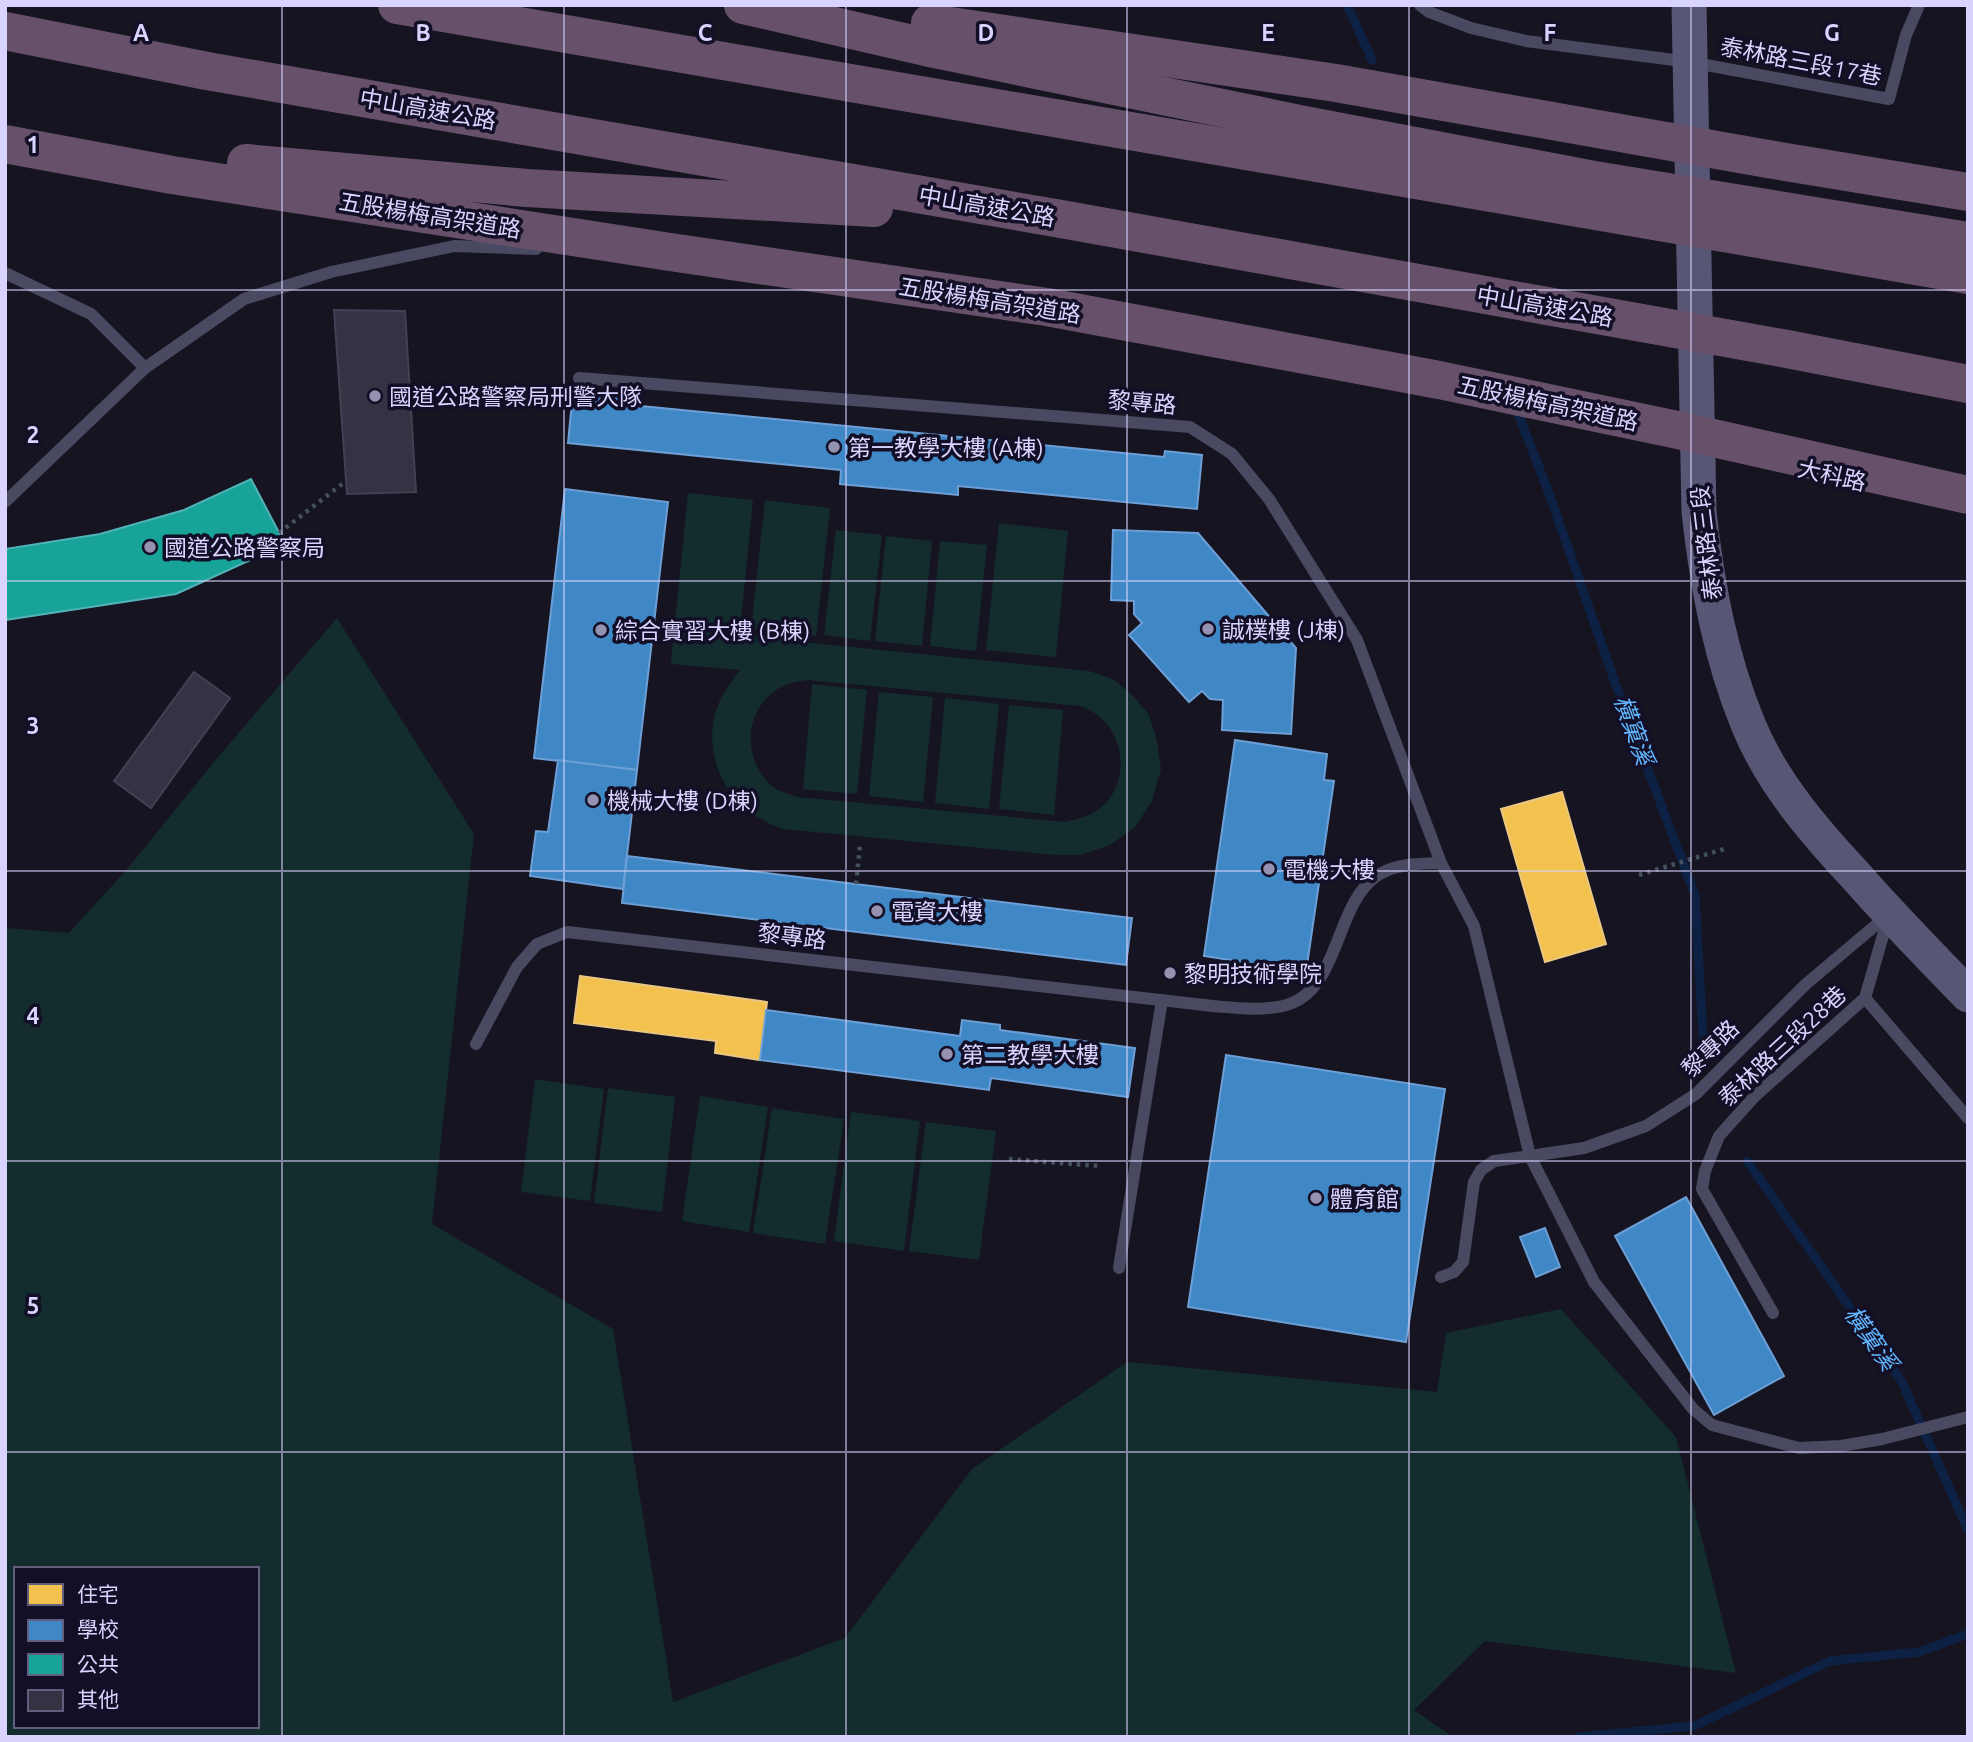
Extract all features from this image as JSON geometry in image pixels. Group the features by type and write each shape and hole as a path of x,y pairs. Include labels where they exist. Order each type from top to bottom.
{"highway":[{"path":"397,5 1764,224 1968,275"},
{"path":"743,5 934,49 1300,124"},
{"path":"804,5 885,27 1592,195"},
{"path":"815,5 1336,83 1968,192"},
{"name":"中山高速公路","path":"5,31 220,73 1061,219 1787,349 1966,384"},
{"path":"5,143 527,188 1061,219"},
{"name":"五股楊梅高架道路","path":"5,143 172,175 1047,307 1452,383 1968,495"},
{"path":"1764,224 1968,241"}],"main road":[{"name":"泰林路三段","path":"1689,5 1699,512 1704,559 1728,667 1748,725 1797,809 1889,914 1968,996"},
{"name":"大科路","path":"1697,443 1968,507"}],"lane":[{"path":"1420,5 1429,12 1471,28 1525,41 1690,62"},
{"name":"泰林路三段17巷","path":"1690,62 1889,99 1906,36 1919,5"},
{"path":"5,502 145,368 244,299 331,272 454,246 550,250"},
{"path":"578,251 645,256 1033,311 1439,388 1697,443"},
{"path":"5,273 91,314 145,368"},
{"name":"黎專路","path":"579,378 1190,427 1232,454 1269,499 1357,640 1441,863 1474,926 1530,1156 1594,1282 1693,1409 1712,1425 1800,1448 1841,1446 1968,1417"},
{"name":"黎專路","path":"476,1044 517,967 537,944 567,932 1161,1000 1253,1009 1285,1006 1307,995 1324,972 1358,896 1378,875 1402,865 1441,863"},
{"name":"黎專路","path":"1441,1277 1454,1272 1463,1262 1474,1182 1481,1170 1494,1161 1584,1148 1646,1126 1696,1094 1806,984 1889,914"},
{"name":"泰林路三段28巷","path":"1773,1313 1702,1189 1705,1171 1719,1136 1754,1097 1865,998 1889,914"},
{"path":"1865,998 1968,1118"},
{"path":"1119,1268 1161,1000"}],"path":[{"path":"279,533 346,481"},
{"path":"856,884 860,845"},
{"path":"1639,875 1727,848"},
{"path":"1009,1159 1099,1166"}],"green space":[{"path":"688,493 753,500 740,630 675,623"},
{"path":"765,500 830,508 816,636 751,629"},
{"path":"999,523 1068,531 1056,657 986,650"},
{"path":"836,530 882,535 870,641 824,635"},
{"path":"886,536 932,541 922,646 875,641"},
{"path":"940,541 987,545 976,651 930,646"},
{"path":"337,618 474,834 432,1224 613,1329 673,1702 845,1638 972,1469 1127,1362 1437,1392 1446,1333 1561,1309 1676,1437 1736,1673 1485,1641 1414,1710 1453,1737 5,1737 5,928 69,933 128,868"},
{"path":"674,629 1089,671 1113,679 1148,713 1157,740 1161,769 1152,801 1135,827 1110,845 1081,855 1056,855 783,829 749,811 737,800 727,787 714,757 712,740 717,708 740,670 671,664","holes":["808,680 1081,706 1109,726 1119,749 1120,775 1116,787 1100,808 1065,822 797,797 772,786 756,765 752,752 752,727 763,703 780,687"]},
{"path":"812,684 867,690 857,794 803,789"},
{"path":"879,692 933,697 923,802 869,796"},
{"path":"945,698 999,704 989,809 935,803"},
{"path":"1009,705 1063,710 1054,815 999,809"},
{"path":"535,1079 604,1089 590,1201 521,1192"},
{"path":"608,1088 675,1097 662,1212 594,1203"},
{"path":"700,1096 768,1107 749,1232 682,1221"},
{"path":"772,1108 844,1119 825,1244 753,1233"},
{"path":"851,1112 920,1121 904,1251 834,1241"},
{"path":"926,1122 996,1131 979,1260 909,1251"}],"building: 住宅":[{"path":"1562,792 1606,944 1545,962 1501,809"},
{"path":"580,976 767,1002 760,1060 715,1053 716,1041 574,1023"}],"building: 學校":[{"name":"第一教學大樓 (A棟)","path":"573,391 641,397 641,406 1164,457 1165,451 1202,455 1197,509 958,486 958,495 840,484 841,470 568,443"},
{"name":"綜合實習大樓 (B棟)","path":"565,489 668,502 637,770 534,758"},
{"name":"誠樸樓 (J棟)","path":"1113,530 1198,533 1296,648 1291,734 1222,730 1223,700 1210,699 1202,691 1189,702 1129,635 1142,623 1134,614 1134,601 1111,600"},
{"name":"電機大樓","path":"1235,740 1327,754 1324,780 1334,781 1306,972 1204,956"},
{"name":"機械大樓 (D棟)","path":"558,760 637,770 623,889 530,876 536,831 548,832"},
{"name":"電資大樓","path":"627,856 1132,918 1126,965 622,903"},
{"name":"第二教學大樓","path":"766,1010 960,1036 962,1020 1000,1025 1000,1030 1135,1048 1128,1097 991,1078 989,1090 760,1060"},
{"name":"體育館","path":"1226,1055 1445,1089 1406,1342 1188,1307"},
{"path":"1686,1197 1784,1376 1714,1415 1615,1236"},
{"path":"1545,1228 1560,1267 1536,1277 1520,1237"}],"building: 公共":[{"name":"國道公路警察局","path":"251,479 285,544 176,594 5,620 5,549 100,534 184,510"}],"building: 其他":[{"name":"國道公路警察局刑警大隊","path":"334,310 405,311 416,492 347,494"},
{"path":"194,672 230,698 151,808 114,781"}],"waterway":[{"name":"橫窠溪","path":"1347,5 1372,60"},
{"name":"橫窠溪","path":"1518,414 1695,895 1704,1055"},
{"name":"橫窠溪","path":"1747,1161 1901,1380 1968,1530"},
{"path":"1578,1737 1694,1726 1830,1661 1919,1652 1968,1634"}],"place":[{"name":"國道公路警察局刑警大隊","path":"375,396"},
{"name":"第一教學大樓 (A棟)","path":"834,447"},
{"name":"國道公路警察局","path":"150,547"},
{"name":"誠樸樓 (J棟)","path":"1208,629"},
{"name":"綜合實習大樓 (B棟)","path":"601,630"},
{"name":"機械大樓 (D棟)","path":"593,800"},
{"name":"電機大樓","path":"1269,869"},
{"name":"電資大樓","path":"877,911"},
{"name":"黎明技術學院","path":"1170,973"},
{"name":"第二教學大樓","path":"947,1054"},
{"name":"體育館","path":"1316,1198"}]}
